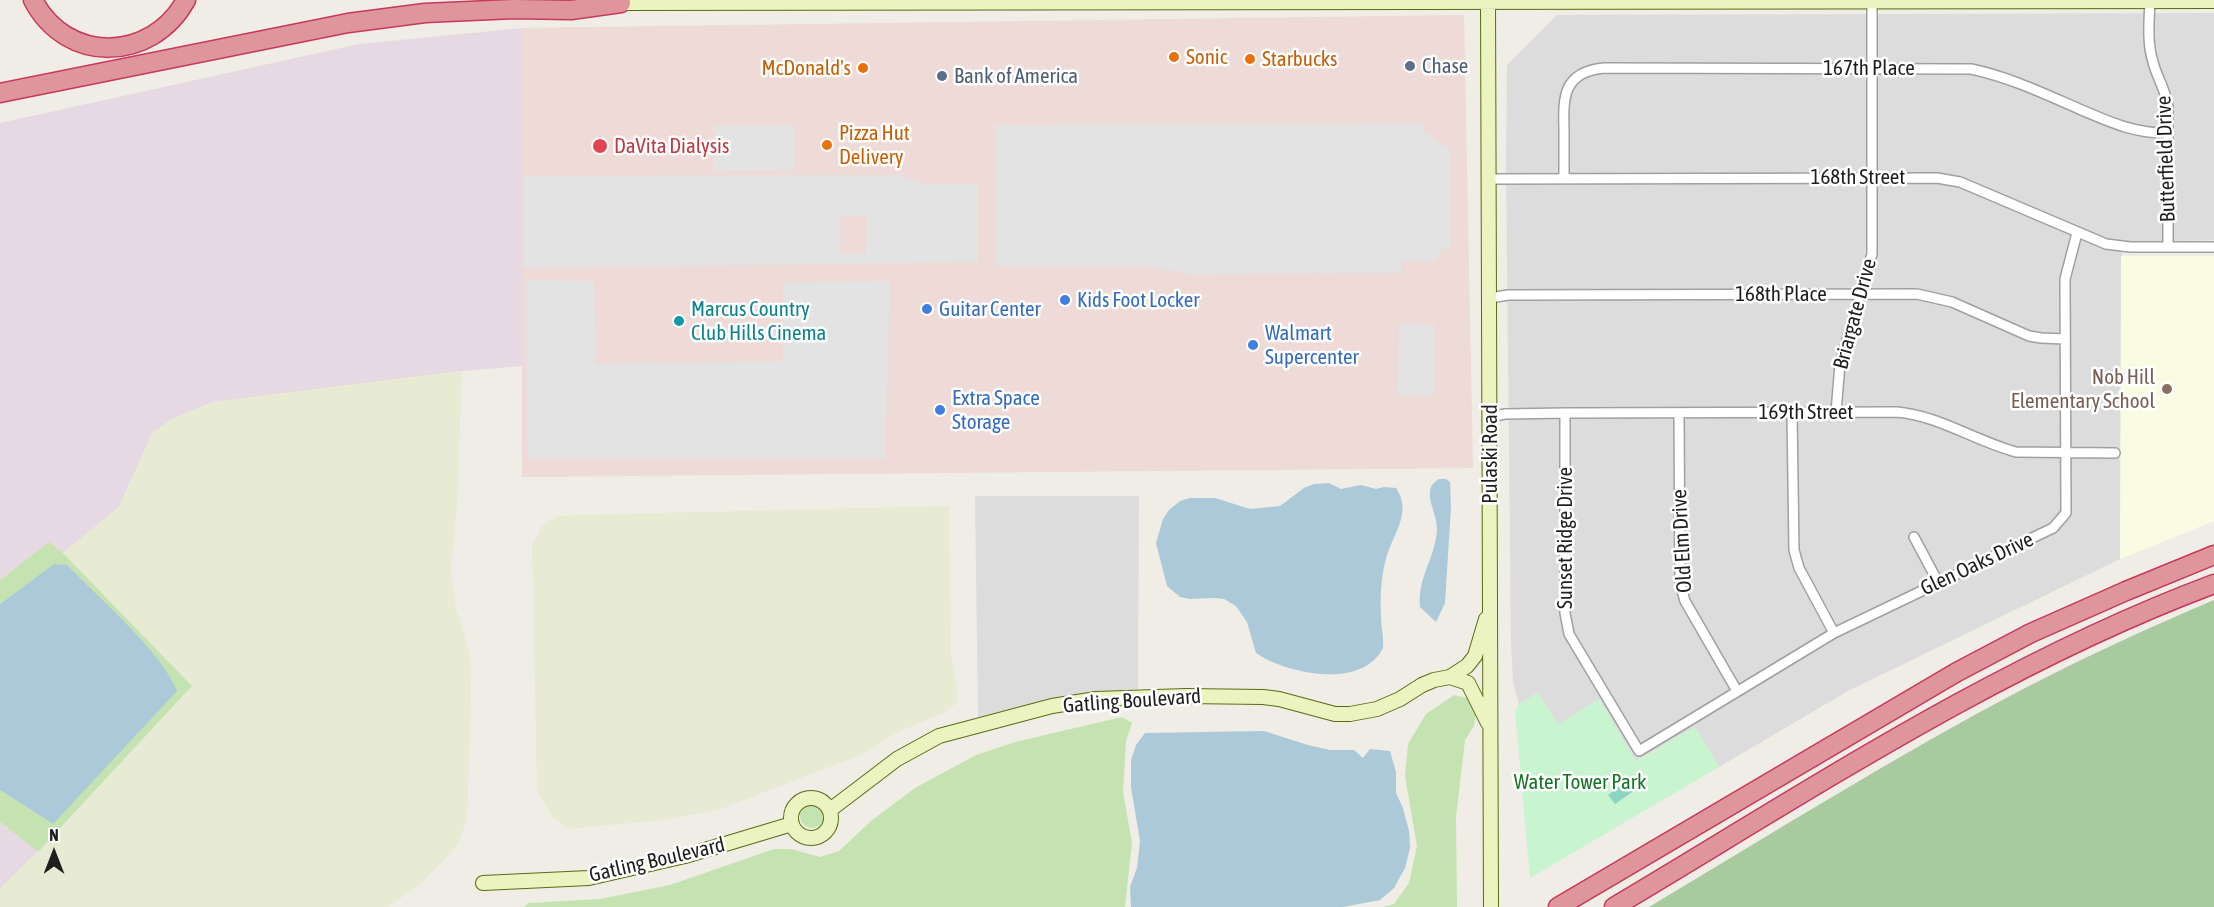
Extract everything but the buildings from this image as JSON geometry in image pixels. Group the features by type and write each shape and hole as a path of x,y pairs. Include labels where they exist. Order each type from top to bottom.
{"highway":[{"path":"33,0 53,26 66,35 92,46 109,48 132,45 151,37 171,23 186,0"},
{"path":"0,93 348,23 425,13 514,9 571,10 621,3"},
{"path":"1558,907 1957,672 2031,633 2214,555"},
{"path":"1614,907 1889,742 1972,695 2096,634 2214,584"}],"main road":[{"path":"508,0 621,3 2214,1"},
{"name":"Pulaski Road","path":"1488,1 1491,906"},
{"name":"Gatling Boulevard","path":"830,810 897,759 939,736 1052,706 1126,697 1263,697 1279,699 1320,711 1350,714 1390,705 1422,685 1450,677 1467,666 1476,656 1491,602"},
{"path":"1450,677 1468,683 1490,729"},
{"path":"815,798 826,804 830,810 831,824 827,830 816,837 802,836 792,824 791,814 803,799 815,798"},
{"name":"Gatling Boulevard","path":"483,883 589,878 685,856 792,824"}],"street":[{"name":"Briargate Drive","path":"1836,411 1840,364 1872,254 1872,1"},
{"name":"Butterfield Drive","path":"2150,1 2149,33 2152,57 2166,92 2169,247"},
{"name":"167th Place","path":"1564,178 1564,105 1569,85 1588,71 1604,69 1958,68 1990,73 2124,128 2146,133 2168,133"},
{"name":"168th Street","path":"1489,179 1927,177 1960,182 2077,233 2119,246 2214,247"},
{"name":"Glen Oaks Drive","path":"1639,751 1834,633 2053,528 2066,513 2065,279 2077,233"},
{"name":"168th Place","path":"1490,298 1520,295 1910,294 1937,297 2029,336 2065,339"},
{"name":"169th Street","path":"1490,417 1505,414 1565,413 1836,411 1909,413 1941,422 2009,450 2027,453 2115,453"},
{"name":"Sunset Ridge Drive","path":"1565,413 1565,613 1569,634 1639,751"},
{"name":"Old Elm Drive","path":"1678,413 1680,584 1685,602 1737,691"},
{"path":"1792,413 1794,550 1798,568 1834,633"},
{"path":"1914,537 1938,582"}],"shaded area":[{"path":"2214,13 2214,240 2122,242 2120,559 1848,691 1719,767 1695,727 1636,761 1558,724 1538,693 1519,704 1513,683 1511,643 1507,65 1557,15"},
{"path":"1464,15 1473,468 522,477 522,28"},
{"path":"522,28 522,366 462,371 213,402 172,419 152,434 119,507 63,553 49,542 0,580 0,123 359,44"},
{"path":"1423,124 1422,130 1450,149 1451,248 1444,248 1434,261 1401,262 1401,273 1190,274 1145,266 996,266 995,125"},
{"path":"794,125 794,170 713,171 713,126"},
{"path":"900,175 921,184 978,184 978,262 524,268 524,176","holes":["840,216 867,216 866,254 840,253"]},
{"name":"Nob Hill Elementary School","path":"2121,256 2214,256 2214,521 2120,559"},
{"path":"526,280 594,281 596,364 783,361 783,282 890,281 885,459 527,459"},
{"path":"1399,324 1435,324 1434,396 1398,395"},
{"path":"462,371 457,505 451,569 456,608 470,654 471,695 467,820 457,846 419,885 388,907 0,907 0,889 60,829 192,686 63,553 119,507 152,434 172,419 213,402"},
{"path":"975,496 1139,496 1138,689 1057,697 978,717"},
{"path":"949,506 951,654 957,687 957,703 943,713 898,732 863,754 721,809 664,820 567,829 551,815 537,792 532,545 542,526 558,516 577,515"},
{"path":"0,822 38,852 0,889"}],"green space":[{"path":"49,542 63,553 192,686 38,852 0,822 0,790 53,824 54,565 0,604 0,580"},
{"path":"2214,600 2214,907 1649,907 1835,795 1977,714 2095,653"},
{"name":"Water Tower Park","path":"1538,693 1558,724 1599,699 1636,761 1695,727 1719,767 1530,878 1515,711 1519,704"},
{"path":"1454,695 1467,698 1476,712 1474,726 1465,740 1456,817 1457,907 1383,907 1394,904 1409,883 1417,846 1405,776 1408,744 1426,714"},
{"path":"1122,717 1132,723 1126,741 1123,792 1132,843 1125,907 524,907 528,903 600,899 670,885 774,849 791,849 820,857 839,851 871,821 915,788 976,755 1015,742"},
{"path":"1631,778 1638,788 1615,804 1608,795"},
{"path":"812,804 821,807 824,816 821,825 812,828 803,825 800,816 803,807"}],"water":[{"path":"1439,479 1446,479 1450,482 1451,507 1445,603 1436,622 1420,607 1420,597 1437,530 1430,489"},
{"path":"1329,483 1341,489 1361,485 1376,489 1396,488 1401,497 1400,524 1386,559 1382,580 1383,648 1373,661 1359,669 1342,674 1323,674 1304,672 1269,661 1256,653 1247,622 1236,606 1224,599 1180,597 1167,586 1156,543 1163,519 1169,510 1180,501 1190,498 1215,498 1250,509 1280,506 1304,488 1314,484"},
{"path":"54,564 67,565 128,625 158,659 177,691 53,824 0,790 0,604"},
{"path":"1264,731 1330,750 1354,750 1363,758 1370,749 1390,751 1396,772 1396,793 1409,831 1410,848 1405,868 1394,888 1380,900 1343,907 1131,907 1130,887 1137,868 1140,841 1131,787 1131,760 1136,745 1145,733"}],"place":[{"name":"Sonic","path":"1174,57"},
{"name":"Starbucks","path":"1250,59"},
{"name":"Chase","path":"1410,66"},
{"name":"McDonald's","path":"863,68"},
{"name":"Bank of America","path":"942,76"},
{"name":"Pizza Hut Delivery","path":"827,145"},
{"name":"DaVita Dialysis","path":"600,146"},
{"name":"Kids Foot Locker","path":"1065,300"},
{"name":"Guitar Center","path":"927,309"},
{"name":"Marcus Country Club Hills Cinema","path":"679,321"},
{"name":"Walmart Supercenter","path":"1253,345"},
{"name":"Nob Hill Elementary School","path":"2167,389"},
{"name":"Extra Space Storage","path":"940,410"}]}
